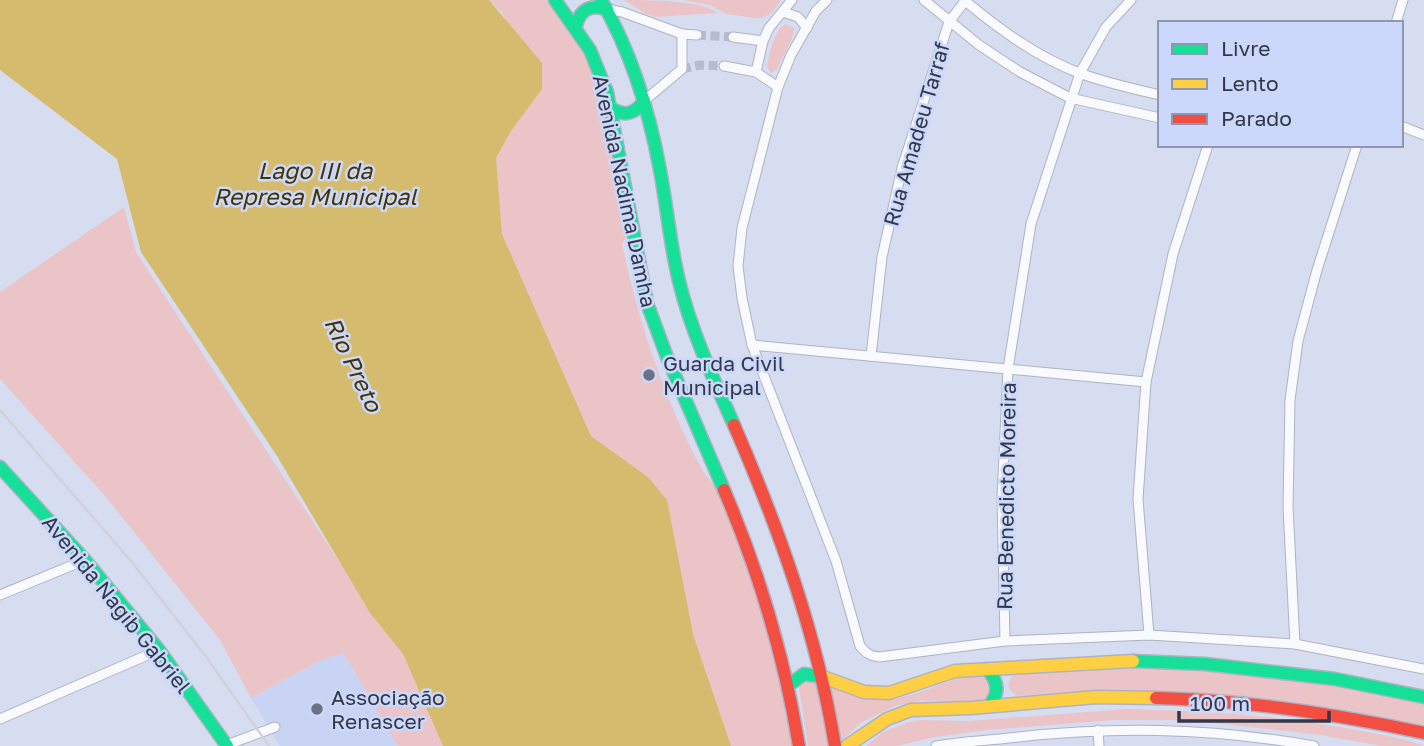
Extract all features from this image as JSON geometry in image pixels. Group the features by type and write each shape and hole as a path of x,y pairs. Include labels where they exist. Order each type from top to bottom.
{"main road":[{"name":"Avenida Nadima Damha","path":"555,0 576,26 597,62 611,108 647,303 667,357 747,543 773,621 789,685 799,746"},
{"name":"Avenida Nadima Damha","path":"604,5 634,69 644,101 660,171 675,270 692,325 781,537 806,612 823,677 835,746"},
{"path":"576,26 578,15 586,8 604,5"},
{"path":"611,108 630,114 639,109 644,101"},
{"name":"Avenida Nagib Gabriel","path":"2,473 85,560 159,650 226,746"},
{"path":"789,685 804,674 811,673 864,692 889,693 945,673 1129,661 1205,664 1335,678 1424,697"},
{"path":"1012,667 1006,675 1004,685 1007,695 1015,704"},
{"path":"987,669 998,687 996,697 989,706"},
{"path":"847,746 872,728 902,712 919,708 1133,697 1205,699 1329,713 1424,733"}],"street":[{"path":"756,72 763,41 769,29 792,0"},
{"path":"827,0 816,11 791,55 778,87 742,229 738,267 752,345 836,561 860,646 873,657 1005,641 1149,635 1295,644 1424,669"},
{"path":"924,0 979,45 1020,72 1070,98 1158,118"},
{"path":"964,0 996,26 1035,51 1080,73 1158,94"},
{"name":"Rua Amadeu Tarraf","path":"871,356 882,257 902,169 949,22 964,0"},
{"name":"Rua Benedicto Moreira","path":"1005,641 1002,498 1008,369 1031,225 1080,73 1107,27 1131,0"},
{"path":"1397,21 1403,0"},
{"path":"604,5 682,34 697,35"},
{"path":"783,12 798,17 807,28"},
{"path":"644,101 682,69 682,34"},
{"path":"733,37 763,41"},
{"path":"724,66 756,72 778,87"},
{"path":"1403,127 1424,136"},
{"path":"1403,135 1424,136"},
{"path":"1149,635 1138,499 1146,382 1173,254 1207,147"},
{"path":"1295,644 1288,507 1290,401 1298,341 1317,270 1356,147"},
{"path":"752,345 1146,382"},
{"path":"0,595 85,560"},
{"path":"0,719 159,650"},
{"path":"226,746 275,727"},
{"path":"936,746 991,743 1098,730 1157,729 1273,739 1314,746"},
{"path":"1098,730 1099,746"},
{"path":"1214,733 1214,746"}],"shaded area":[{"path":"489,0 546,0 581,46 599,84 611,135 609,145 615,184 621,196 627,237 622,243 644,330 664,387 688,442 726,505 755,577 775,648 793,746 731,746 693,634 648,477 591,436 502,234 496,158 511,131 542,89 502,13"},
{"path":"624,0 687,3 700,5 716,13 655,17"},
{"path":"683,0 781,0 772,13 756,18 726,14 710,5"},
{"path":"785,24 794,28 792,38 778,68 771,73 767,67 771,50 778,32"},
{"path":"124,207 136,252 370,613 403,654 443,746 398,746 343,653 319,661 251,698 220,640 106,497 0,379 0,292"},
{"name":"Associação Renascer","path":"343,653 398,746 280,746 251,698 319,661"},
{"path":"1129,667 1261,675 1370,692 1424,703 1424,726 1323,706 1222,694 1122,691 1018,696 1009,688 1011,678 1018,673"},
{"path":"979,675 988,678 994,685 989,699 961,702 921,701 895,706 862,722 841,741 831,685 862,697 887,699 900,698 952,680"},
{"path":"810,680 818,684 827,746 808,746 799,688 801,683"},
{"path":"1127,709 1210,712 1291,720 1376,734 1424,746 1382,746 1320,735 1225,724 1173,720 1113,720 987,730 935,737 897,746 866,746 883,732 921,720 968,721"}],"water":[{"name":"Lago III da Represa Municipal","path":"0,0 489,0 542,63 542,89 511,131 496,158 502,234 591,436 648,477 667,500 693,634 731,746 443,746 403,654 370,613 277,456 141,252 117,159 0,70"}],"tunnel":[{"path":"697,35 733,37"},
{"path":"682,69 700,65 724,66"}],"railway":[{"path":"0,410 131,561 207,658 269,746"}],"traffic: fast":[{"path":"555,0 590,50 607,92 647,303 724,490"},
{"path":"601,0 622,40 645,104 656,148 673,253 684,300 703,354 734,425"},
{"path":"576,26 580,15 587,9 607,9"},
{"path":"611,108 620,113 629,113 644,101"},
{"path":"0,467 85,560 159,650 227,746"},
{"path":"1133,661 1205,664 1335,679 1424,697"},
{"path":"987,669 996,687 995,696 989,706"},
{"path":"789,685 804,674 823,677"}],"traffic: slow":[{"path":"823,677 864,692 889,693 955,671 1133,661"},
{"path":"847,746 887,719 911,710 971,708 1096,697 1156,698"}],"traffic: jam":[{"path":"734,425 795,582 818,663 835,746"},
{"path":"724,490 749,553 769,615 786,679 799,746"},
{"path":"1156,698 1291,709 1424,733"}],"place":[{"name":"Guarda Civil Municipal","path":"649,375"},
{"name":"Associação Renascer","path":"317,709"}],"water label":[{"name":"Rio Preto","path":"354,364"}]}
